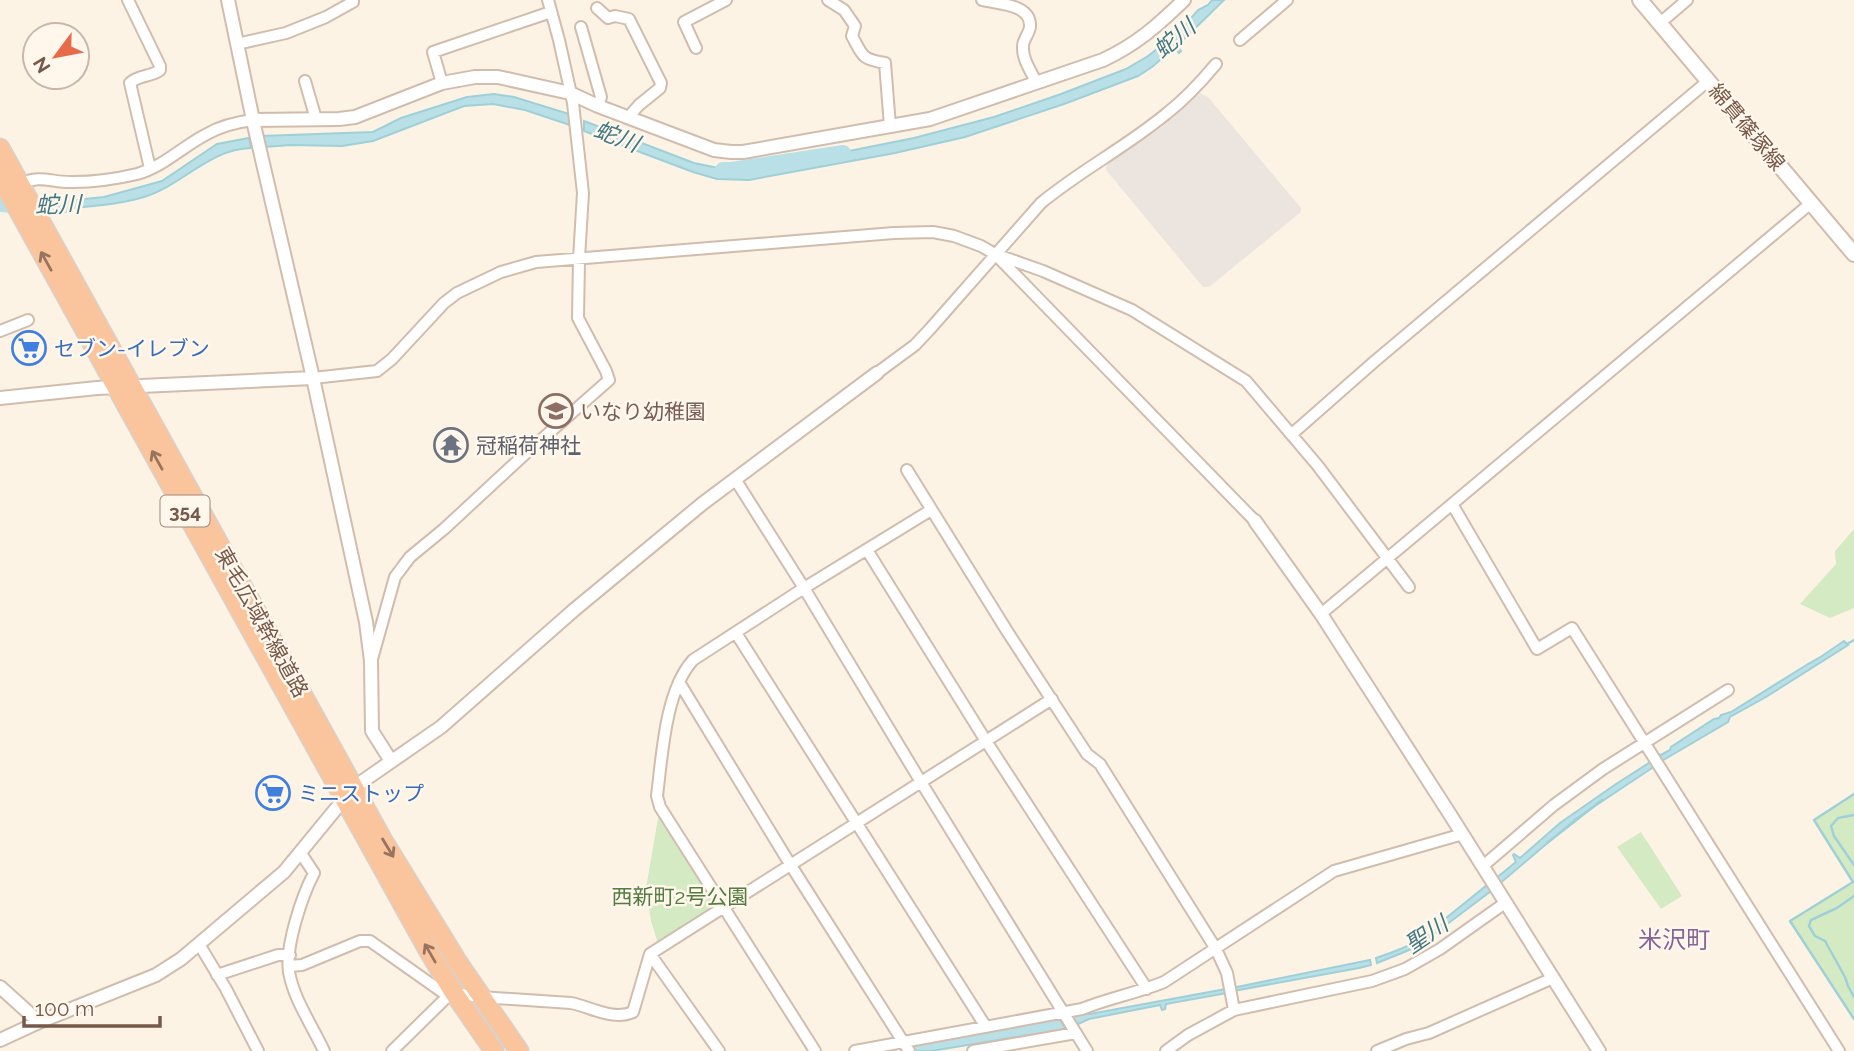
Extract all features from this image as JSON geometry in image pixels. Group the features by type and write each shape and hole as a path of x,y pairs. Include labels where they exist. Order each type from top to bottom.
{"highway":[{"name":"東毛広域幹線道路","path":"0,148 11,183 349,794 451,995 494,1051"},
{"name":"東毛広域幹線道路","path":"349,794 519,1051"}],"main road":[{"name":"綿貫篠塚線","path":"1640,0 1854,254"}],"street":[{"path":"128,0 160,66 156,73 130,83 151,169"},
{"path":"228,0 366,622 371,661 372,732 391,761"},
{"path":"237,44 286,33 326,17 354,2 353,0"},
{"path":"371,661 396,578 410,556 444,529 609,380 578,318 583,193 572,98 548,0"},
{"path":"696,48 684,22 726,0"},
{"path":"828,0 845,10 855,26 852,36 864,58 885,63 890,125"},
{"path":"982,0 1022,9 1029,18 1030,28 1023,45 1025,60 1036,82"},
{"path":"11,183 37,178 72,182 127,176 151,169 206,134 230,125 339,119 362,115 442,83 475,77 499,77 572,98 706,147 730,152 767,148 930,119 1102,60 1130,47 1184,0"},
{"path":"1240,40 1287,0"},
{"path":"1660,23 1687,0"},
{"path":"597,8 608,18 615,16 629,19 661,83 660,88 632,113 632,119"},
{"path":"442,83 433,52 551,12"},
{"path":"581,27 601,97 598,106"},
{"path":"0,1040 156,975 199,944 284,872 349,794 441,727 574,610 702,504 915,345 1041,202 1141,134 1199,84 1216,64"},
{"path":"1292,434 1708,80"},
{"path":"305,81 316,119"},
{"path":"1321,614 1811,203"},
{"path":"0,398 125,387 313,378 377,371 457,293 500,272 536,262 933,232 954,236 1132,310 1246,381 1292,434 1409,587"},
{"path":"995,254 1267,536 1321,614 1463,834 1599,1051"},
{"path":"0,331 28,320"},
{"path":"906,470 1087,754 1100,764 1216,949 1227,978 1233,1006"},
{"path":"735,480 1087,1051"},
{"path":"1452,504 1537,649 1572,628 1839,1051"},
{"path":"815,1051 660,807 657,796 670,706 685,668 693,660 931,510"},
{"path":"867,550 986,741 1147,989"},
{"path":"736,633 986,1027"},
{"path":"679,682 905,1046"},
{"path":"1484,869 1554,805 1603,769 1645,745 1728,690"},
{"path":"217,975 278,955 302,965 360,941 370,941 451,995 571,1003 617,1017 625,1016 633,1012 650,954 1052,699"},
{"path":"855,1051 905,1046 986,1027 1064,1014 1106,999 1147,989 1164,982 1334,871 1463,834"},
{"path":"300,852 314,873 303,894 289,961 295,992 324,1051"},
{"path":"1172,1049 1188,1035 1233,1006 1372,981 1405,969 1440,949 1504,901"},
{"path":"199,944 258,1051"},
{"path":"650,954 719,1051"},
{"path":"1377,1051 1429,1033 1553,978"},
{"path":"0,987 39,1022"},
{"path":"392,1051 451,995"},
{"path":"973,1051 999,1049 1074,1030"}],"shaded area":[{"path":"1200,93 1208,97 1301,208 1301,212 1209,287 1203,287 1106,170 1107,164 1162,127"}],"green space":[{"path":"1854,529 1854,608 1830,618 1800,604 1836,564 1835,551"},
{"path":"1854,794 1854,1019 1790,921 1852,882 1814,820"},
{"name":"西新町2号公園","path":"660,807 724,906 659,947 651,921 646,888"},
{"path":"1641,832 1682,896 1661,909 1617,847"}],"water":[{"path":"1212,0 1224,0 1177,46 1181,51 1179,53 1174,48 1138,76 965,137 895,153 749,180 717,179 584,131 584,121 694,163 728,170 784,164 914,138 994,117 1126,69 1180,31 1198,10"},
{"path":"494,94 514,97 569,114 570,125 525,110 493,104 464,106 373,141 342,146 264,147 262,136 373,132 401,118 467,97"},
{"path":"249,138 251,148 222,154 144,197 109,204 49,210 44,203 104,197 162,181 217,144"},
{"path":"1844,641 1848,645 1660,762 1657,757 1671,747"},
{"path":"1652,761 1655,766 1577,818 1498,885 1495,879 1516,862 1514,854 1520,858 1560,823"},
{"path":"1487,885 1491,891 1446,925 1449,932 1442,929 1414,948 1377,963 1376,958 1414,943 1433,932"},
{"path":"1370,960 1371,965 1359,968 1233,991 1232,988"},
{"path":"1226,989 1227,993 1166,1004 1162,1010 1160,1005 1089,1019 1076,1025 1068,1013 1090,1014"},
{"path":"1058,1016 1066,1029 931,1051 913,1051 909,1044"}],"waterway":[{"name":"蛇川","path":"723,170 843,153"},
{"name":"蛇川","path":"0,204 67,205"},
{"name":"聖川","path":"1847,644 1854,640"},
{"path":"1854,794 1814,820 1853,882 1790,921 1854,1019"},
{"name":"聖川","path":"1547,843 1602,800"},
{"path":"1854,815 1838,818 1831,826 1834,836 1854,865"},
{"path":"1854,896 1837,908 1811,920 1809,926 1815,936 1825,941 1854,997"}],"place":[{"name":"セブン-イレブン","path":"29,348"},
{"name":"いなり幼稚園","path":"556,411"},
{"name":"冠稲荷神社","path":"451,445"},
{"name":"ミニストップ","path":"273,793"}],"district":[{"name":"米沢町","path":"1674,939"}]}
